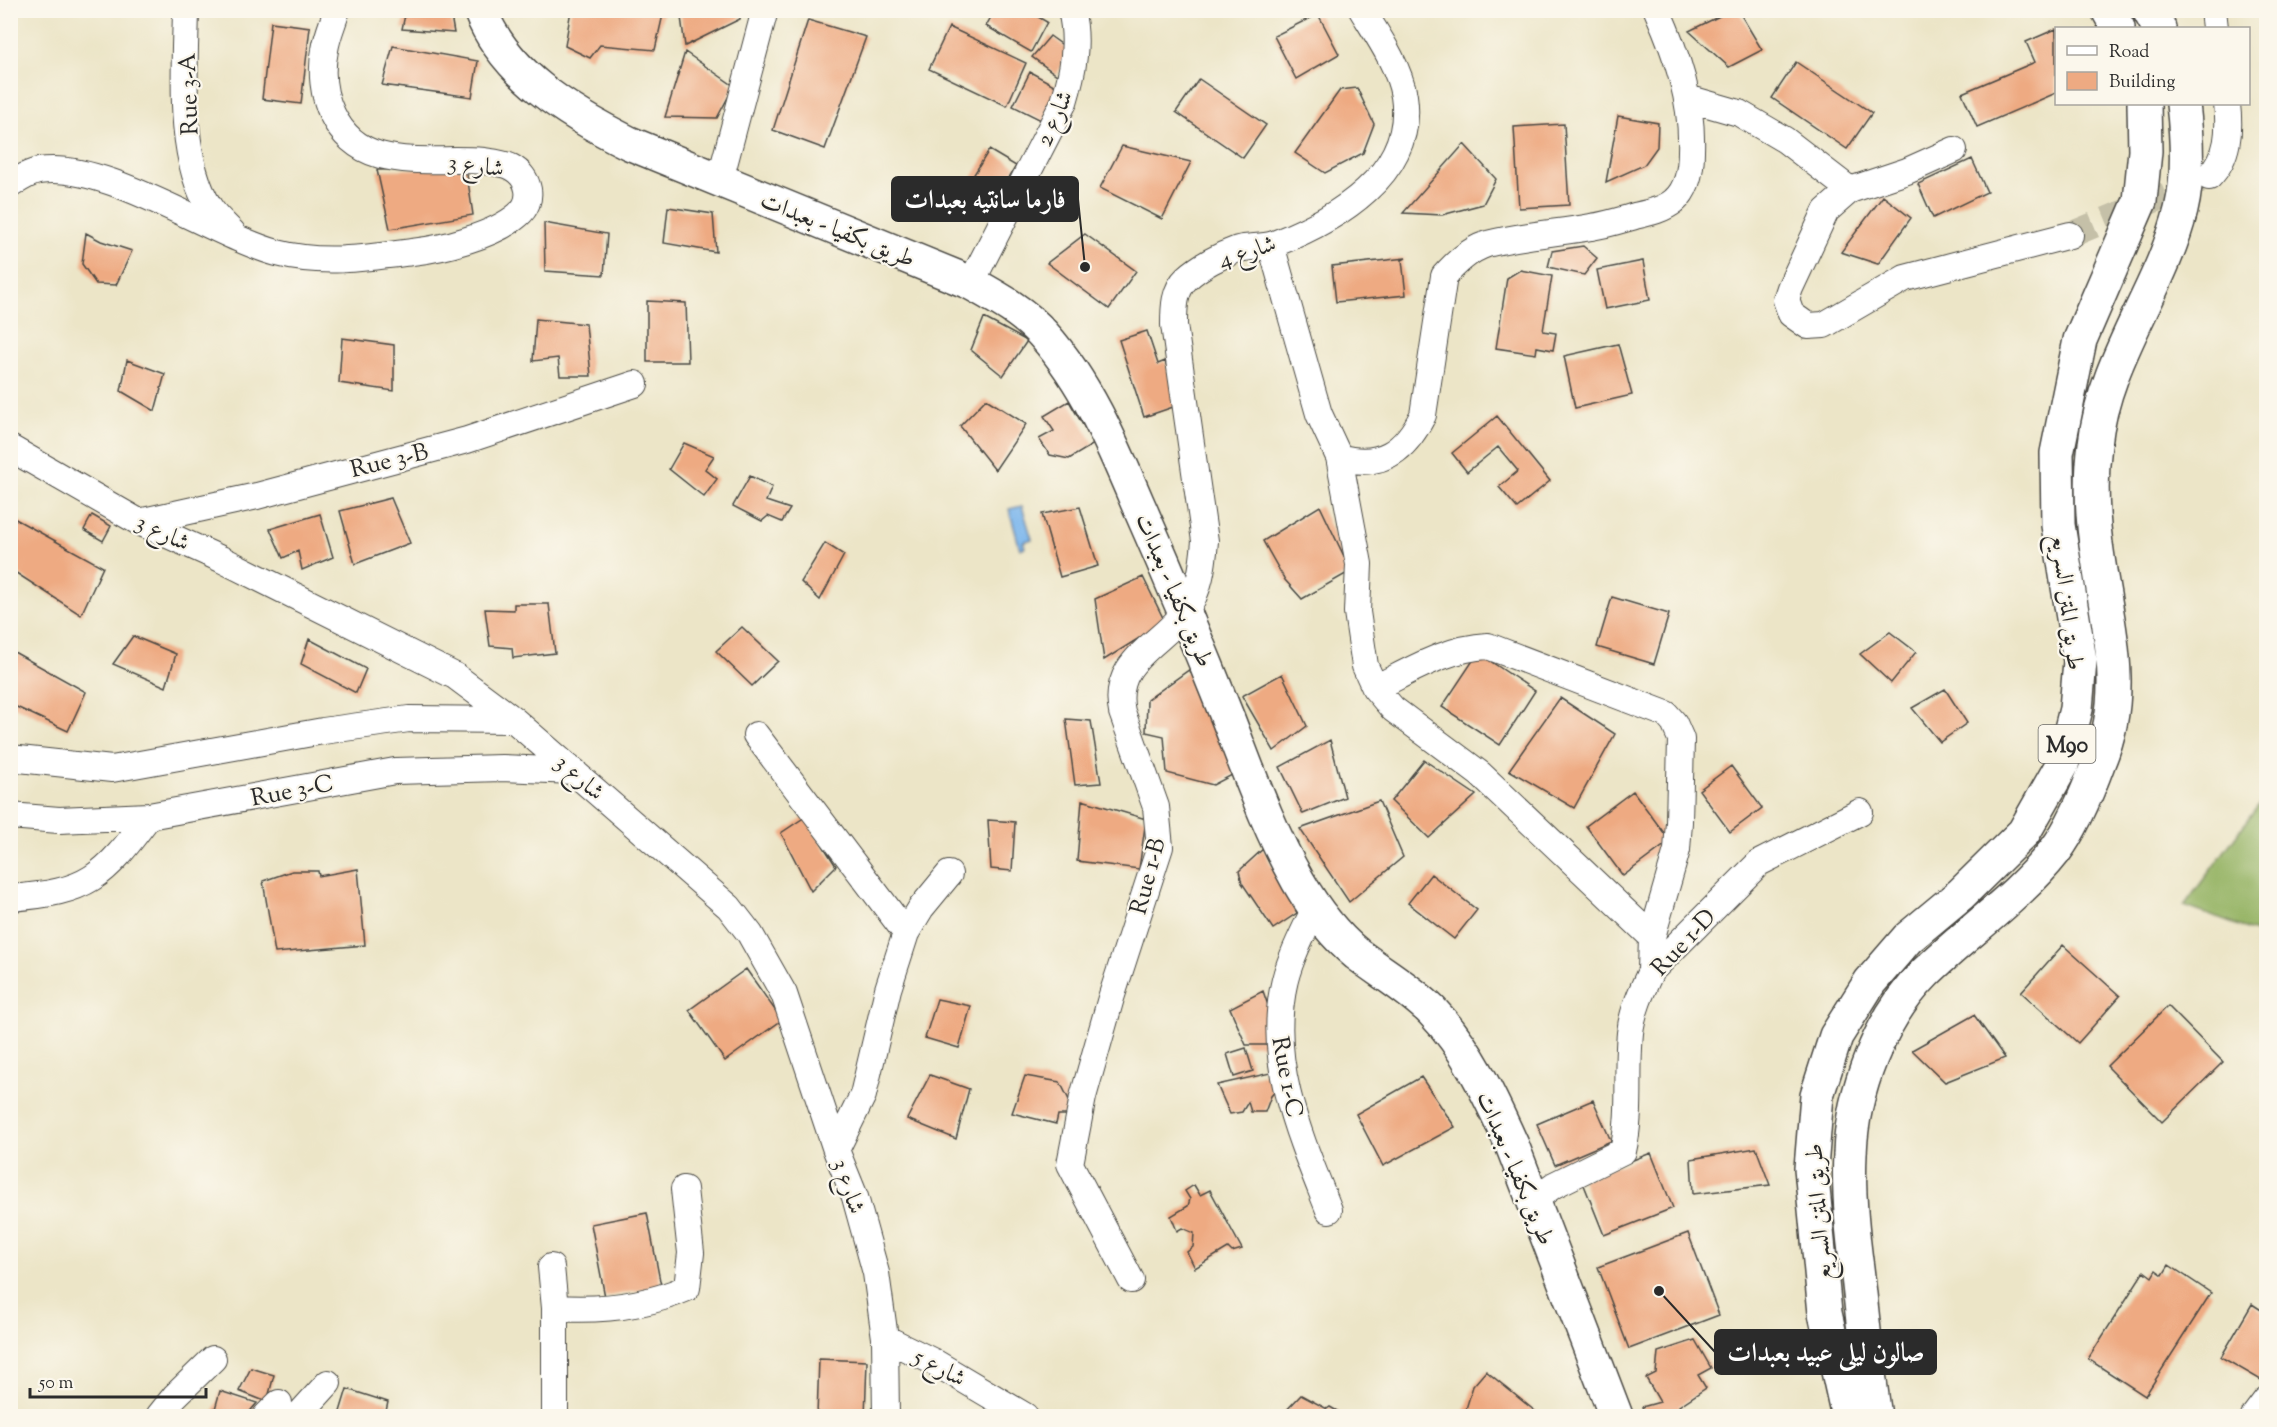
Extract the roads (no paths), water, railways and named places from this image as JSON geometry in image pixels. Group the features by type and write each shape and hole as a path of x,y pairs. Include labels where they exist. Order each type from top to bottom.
{"main road":[{"name":"طريق بكفيا - بعبدات","path":"480,10 498,43 522,72 579,118 629,143 971,283 1007,303 1041,332 1070,368 1112,444 1185,612 1270,826 1315,908 1355,952 1412,993 1453,1036 1494,1105 1512,1145 1616,1416"},
{"path":"2108,10 2117,27"},
{"path":"2149,10 2158,27"},
{"name":"طريق المتن السريع","path":"1825,1313 1811,1168 1812,1131 1817,1095 1836,1036 1870,982 1908,938 1961,894 2024,832 2062,765 2076,709 2080,661 2058,525 2056,453 2080,340 2140,201 2145,140 2144,105"},
{"name":"طريق المتن السريع","path":"1858,1278 1854,1248 1850,1153 1858,1100 1874,1051 1895,1012 1922,976 2017,892 2057,848 2102,757 2113,706 2115,656 2093,517 2094,445 2099,417 2117,364 2160,267 2181,209 2186,158 2183,105"},
{"path":"1858,1278 1879,1343 1897,1416"},
{"name":"M90","path":"1858,1278 1875,1416"},
{"path":"1825,1313 1820,1375 1825,1416"},
{"name":"M90","path":"1825,1313 1848,1416"}],"street":[{"name":"Rue 3-A","path":"186,10 185,127 200,184 210,207 236,237"},
{"name":"شارع 3","path":"10,185 38,171 94,176 277,253 311,260 364,258 437,249 506,225 528,203 529,193 526,182 510,166 482,161 429,160 382,155 364,149 349,139 328,105 322,82 324,51 337,10"},
{"path":"720,180 765,10"},
{"name":"شارع 2","path":"971,283 1064,102 1075,48 1071,10"},
{"name":"شارع 4","path":"1185,612 1202,572 1205,540 1174,325 1174,306 1178,290 1186,279 1203,266 1239,249 1271,245 1340,211 1363,195 1389,165 1396,152 1406,114 1403,94 1394,68 1362,10"},
{"path":"1339,457 1360,463 1386,457 1402,446 1415,430 1427,398 1444,276 1470,252 1487,244 1595,227 1660,209 1674,201 1685,186 1691,166 1692,138 1687,98 1675,52 1657,10"},
{"path":"2213,10 2215,27"},
{"path":"1687,98 1739,113 1785,140 1850,190"},
{"path":"2209,177 2219,166 2227,145 2229,126 2227,105"},
{"path":"1954,150 1907,171 1850,190 1826,211 1790,288 1786,300 1791,314 1808,326 1824,325 1905,278 2070,235"},
{"path":"1271,245 1319,414 1339,457 1359,564 1357,612 1365,666 1375,688 1393,709 1480,774 1652,937"},
{"name":"Rue 3-B","path":"139,522 257,496 467,440 635,384"},
{"name":"شارع 3","path":"10,448 139,522 221,559 455,676 514,720 729,907 750,934 784,994 836,1150 855,1197 876,1273 885,1338 886,1416"},
{"name":"Rue 1-B","path":"1131,1280 1070,1164 1083,1097 1110,998 1160,847 1156,807 1122,712 1120,686 1135,662 1185,612"},
{"path":"1375,688 1444,654 1469,647 1488,646 1666,714 1674,723 1681,739 1679,822 1677,850 1652,937 1652,971"},
{"path":"10,758 112,769 323,731 409,719 514,720"},
{"path":"756,735 906,933"},
{"name":"Rue 3-C","path":"10,816 59,820 149,816 395,771 502,768 574,771"},
{"name":"Rue 1-D","path":"1532,1201 1554,1185 1623,1151 1627,1132 1630,1032 1641,993 1652,971 1759,863 1860,812"},
{"path":"10,898 48,895 82,885 117,858 149,816"},
{"path":"836,1150 863,1095 888,989 906,933 921,908 949,874"},
{"name":"Rue 1-C","path":"1315,908 1294,954 1283,987 1278,1024 1280,1060 1294,1119 1329,1210"},
{"path":"555,1308 590,1310 670,1295 687,1288 691,1253 684,1189"},
{"path":"551,1267 555,1308 555,1416"},
{"name":"شارع 5","path":"885,1338 934,1362 1025,1416"},
{"path":"159,1416 175,1396 213,1359"},
{"path":"281,1412 328,1383"},
{"path":"2254,1416 2266,1400"}],"water":[{"path":"1022,506 1032,539 1023,542 1025,547 1020,549 1009,509"}],"tunnel":[{"path":"2070,235 2200,181"}],"place":[{"name":"فارما سانتيه بعبدات","path":"1085,267"},
{"name":"صالون ليلى عبيد بعبدات","path":"1659,1291"}]}
